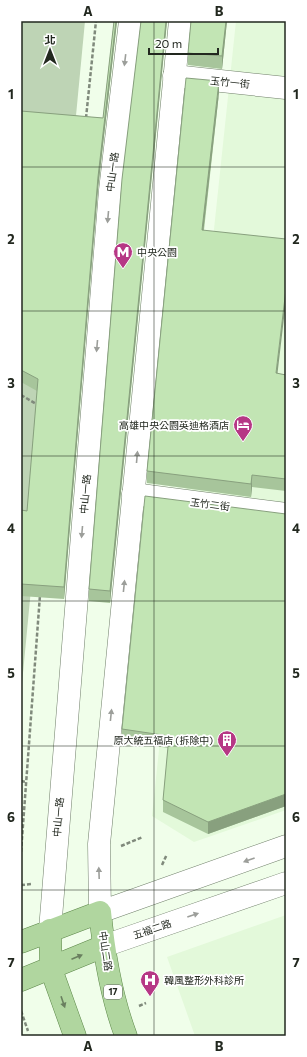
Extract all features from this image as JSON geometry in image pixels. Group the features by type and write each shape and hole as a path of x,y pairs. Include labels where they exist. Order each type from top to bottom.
{"main road":[{"name":"中山一路","path":"51,969 50,930 110,190 130,21"},
{"path":"100,912 99,844 180,21"},
{"name":"玉竹一街","path":"174,76 286,88"},
{"name":"玉竹二街","path":"133,494 286,514"},
{"path":"21,942 50,930 286,846"},
{"name":"五福二路","path":"21,980 104,946 286,883"},
{"name":"中山二路","path":"100,912 104,946 117,1012 126,1036"},
{"path":"51,969 75,1036"}],"path":[{"path":"86,124 96,21"},
{"path":"21,395 44,409"},
{"path":"21,852 41,588"},
{"path":"21,781 26,782"},
{"path":"21,1011 28,1031"}],"shaded area":[{"path":"21,21 85,21 21,694"},
{"path":"236,21 286,21 286,810 194,842 152,816"},
{"path":"286,915 286,1036 195,1036 167,957"}],"building":[{"path":"114,21 116,21 98,177 64,587 21,584 21,510 27,511 38,379 21,370 21,111 103,118"},
{"path":"141,21 166,21 110,591 89,589 122,179"},
{"path":"191,21 226,21 222,56 188,53"},
{"path":"186,78 219,81 202,230 286,239 286,289 276,373 286,375 286,479 252,475 251,484 147,471"},
{"path":"145,496 286,514 286,794 208,822 163,800 169,736 122,729"}],"place":[{"name":"中央公園","path":"123,269"},
{"name":"高雄中央公園英迪格酒店","path":"243,442"},
{"name":"原大統五福店 (拆除中)","path":"227,757"},
{"name":"韓風整形外科診所","path":"150,997"}]}
